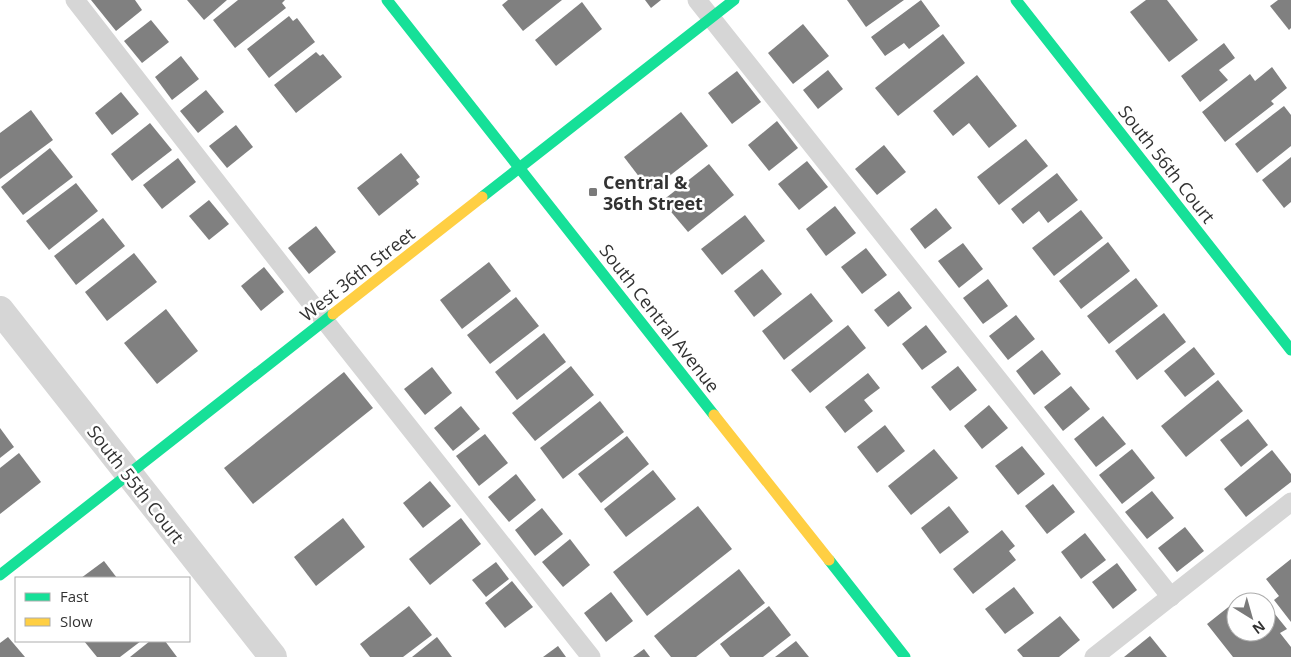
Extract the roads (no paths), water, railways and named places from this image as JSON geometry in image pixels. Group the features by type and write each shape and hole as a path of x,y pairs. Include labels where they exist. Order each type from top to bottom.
{"street":[{"name":"South Central Avenue","path":"387,0 905,657"},
{"name":"West 36th Street","path":"0,575 734,0"},
{"name":"South 56th Court","path":"1016,0 1291,350"},
{"name":"South 55th Court","path":"0,310 273,657"}],"lane":[{"path":"75,0 325,321 591,657"},
{"path":"697,0 1171,596"},
{"path":"1094,657 1291,502"}],"place":[{"name":"Central & 36th Street","path":"593,192"}]}
